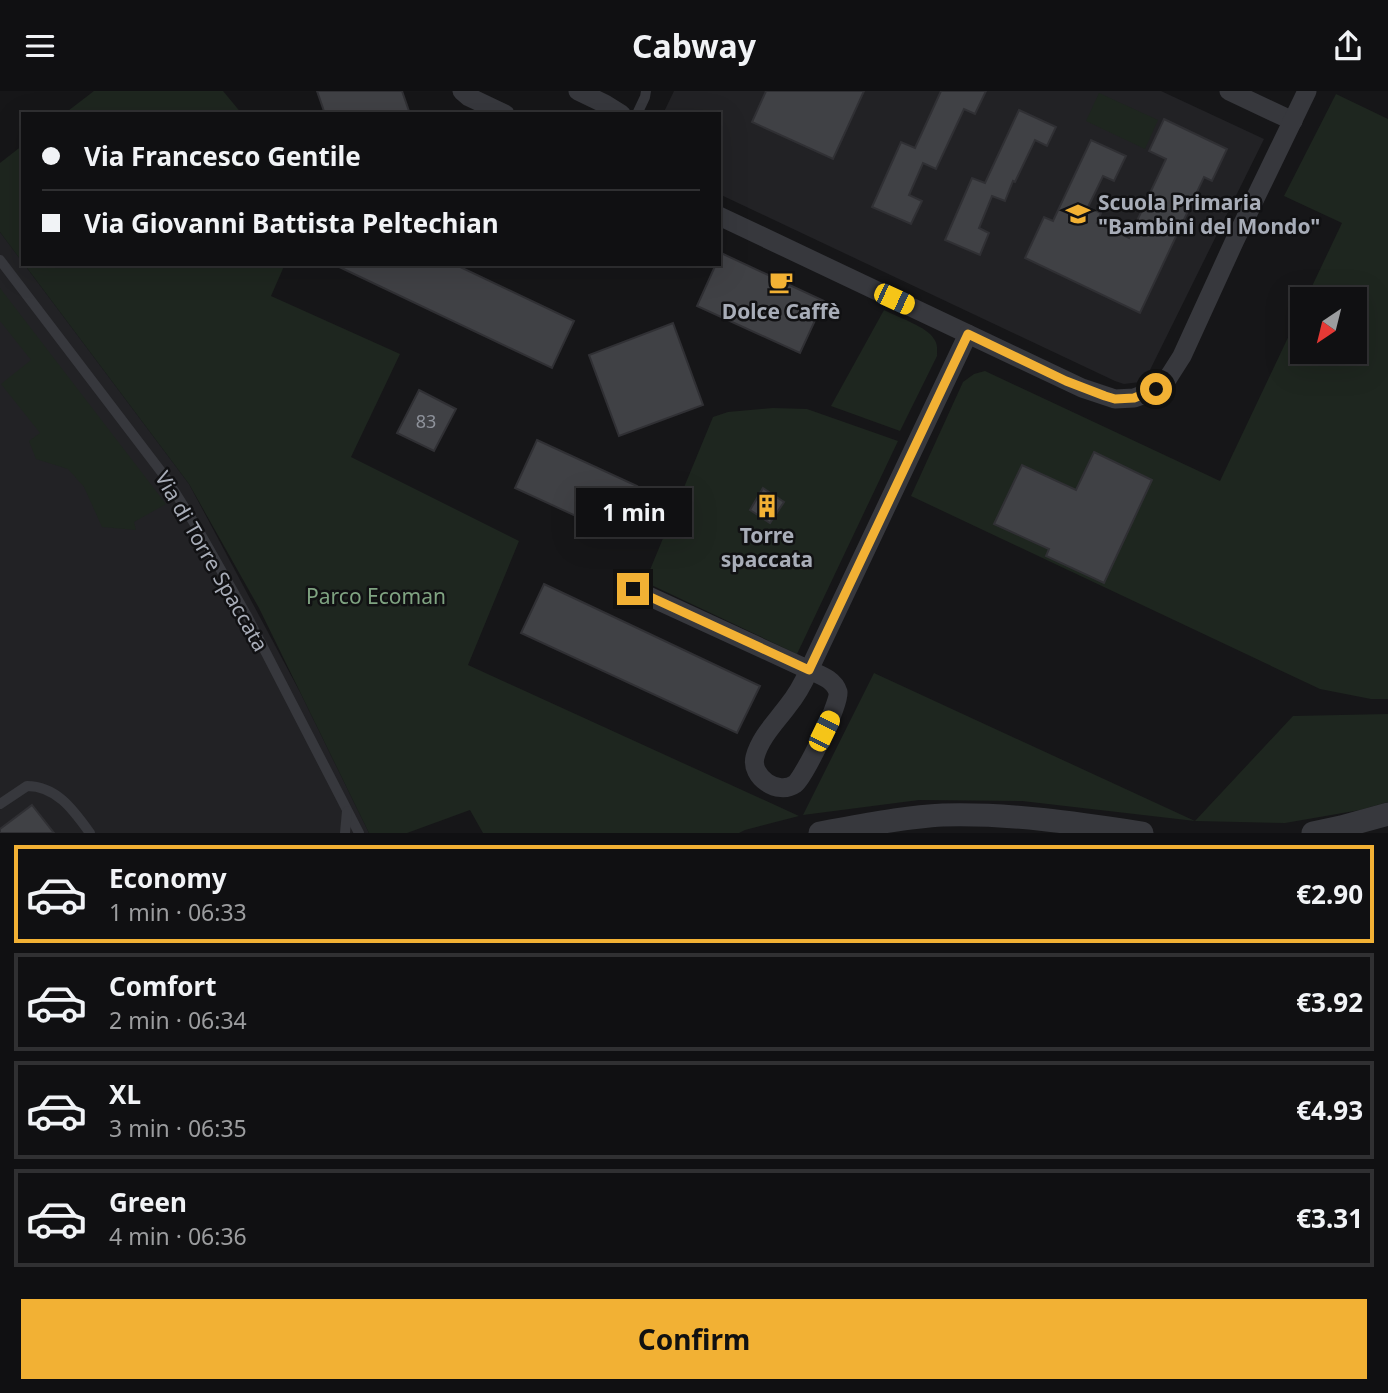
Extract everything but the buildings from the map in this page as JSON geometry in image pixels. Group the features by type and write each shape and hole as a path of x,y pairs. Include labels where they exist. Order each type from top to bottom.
{"street":[{"path":"461,91 501,112"},
{"path":"578,91 618,112"},
{"path":"1229,91 1293,121"},
{"path":"721,217 1066,381 1115,399 1134,398 1156,389 1168,378 1182,356 1307,91"},
{"path":"633,589 809,670 834,685 838,691 837,705 801,777 791,786 776,787 766,782 757,772 754,763 756,754 771,727 797,694 809,670 968,334"},
{"path":"1314,833 1388,814"},
{"path":"820,833 910,818 968,815 1042,819 1142,833"}],"lane":[{"path":"638,112 646,91"},
{"name":"Via di Torre Spaccata","path":"0,260 185,506 247,616 359,833"},
{"path":"0,804 27,786 42,788 67,804 90,833"},
{"path":"345,833 347,811"}],"shaded area":[{"path":"674,91 1161,91 1264,139 1150,370 1140,382 1124,384 721,195 721,112 664,112"},
{"path":"0,232 21,260 21,266 26,266 189,484 301,694 369,833 0,833"}],"green space":[{"path":"94,91 223,91 240,112 67,112"},
{"path":"1099,93 1158,120 1145,149 1086,121"},
{"path":"1336,94 1388,119 1388,699 1371,699 1320,689 911,496 963,382 974,374 985,371 1220,481 1290,333 1290,364 1367,364 1367,287 1312,287 1342,223 1284,196"},
{"path":"21,147 21,260 0,232 0,163"},
{"name":"Parco Ecoman","path":"26,266 284,266 271,296 400,354 351,457 519,541 468,665 799,816 739,833 483,833 470,810 407,833 369,833 259,608 189,484"},
{"path":"0,288 166,504 134,522 136,530 102,527 84,487 68,469 36,459 29,441 40,433 1,384 31,360 0,321"},
{"path":"884,310 925,330 934,339 937,347 937,356 900,431 831,406"},
{"path":"773,408 807,409 898,441 797,654 645,582 713,417 728,412","holes":["764,489 784,502 771,523 750,510"]},
{"path":"874,673 1195,821 1022,801 919,800 803,815"},
{"path":"1388,714 1388,802 1360,810 1285,823 1195,821 1293,716"}],"place":[{"name":"Scuola Primaria \"Bambini del Mondo\"","path":"1078,214"},
{"name":"Dolce Caffè","path":"781,282"},
{"name":"Torre spaccata","path":"767,506"}],"route":[{"path":"633,589 809,670 968,334 1066,381 1115,399 1134,398 1156,389"}]}
